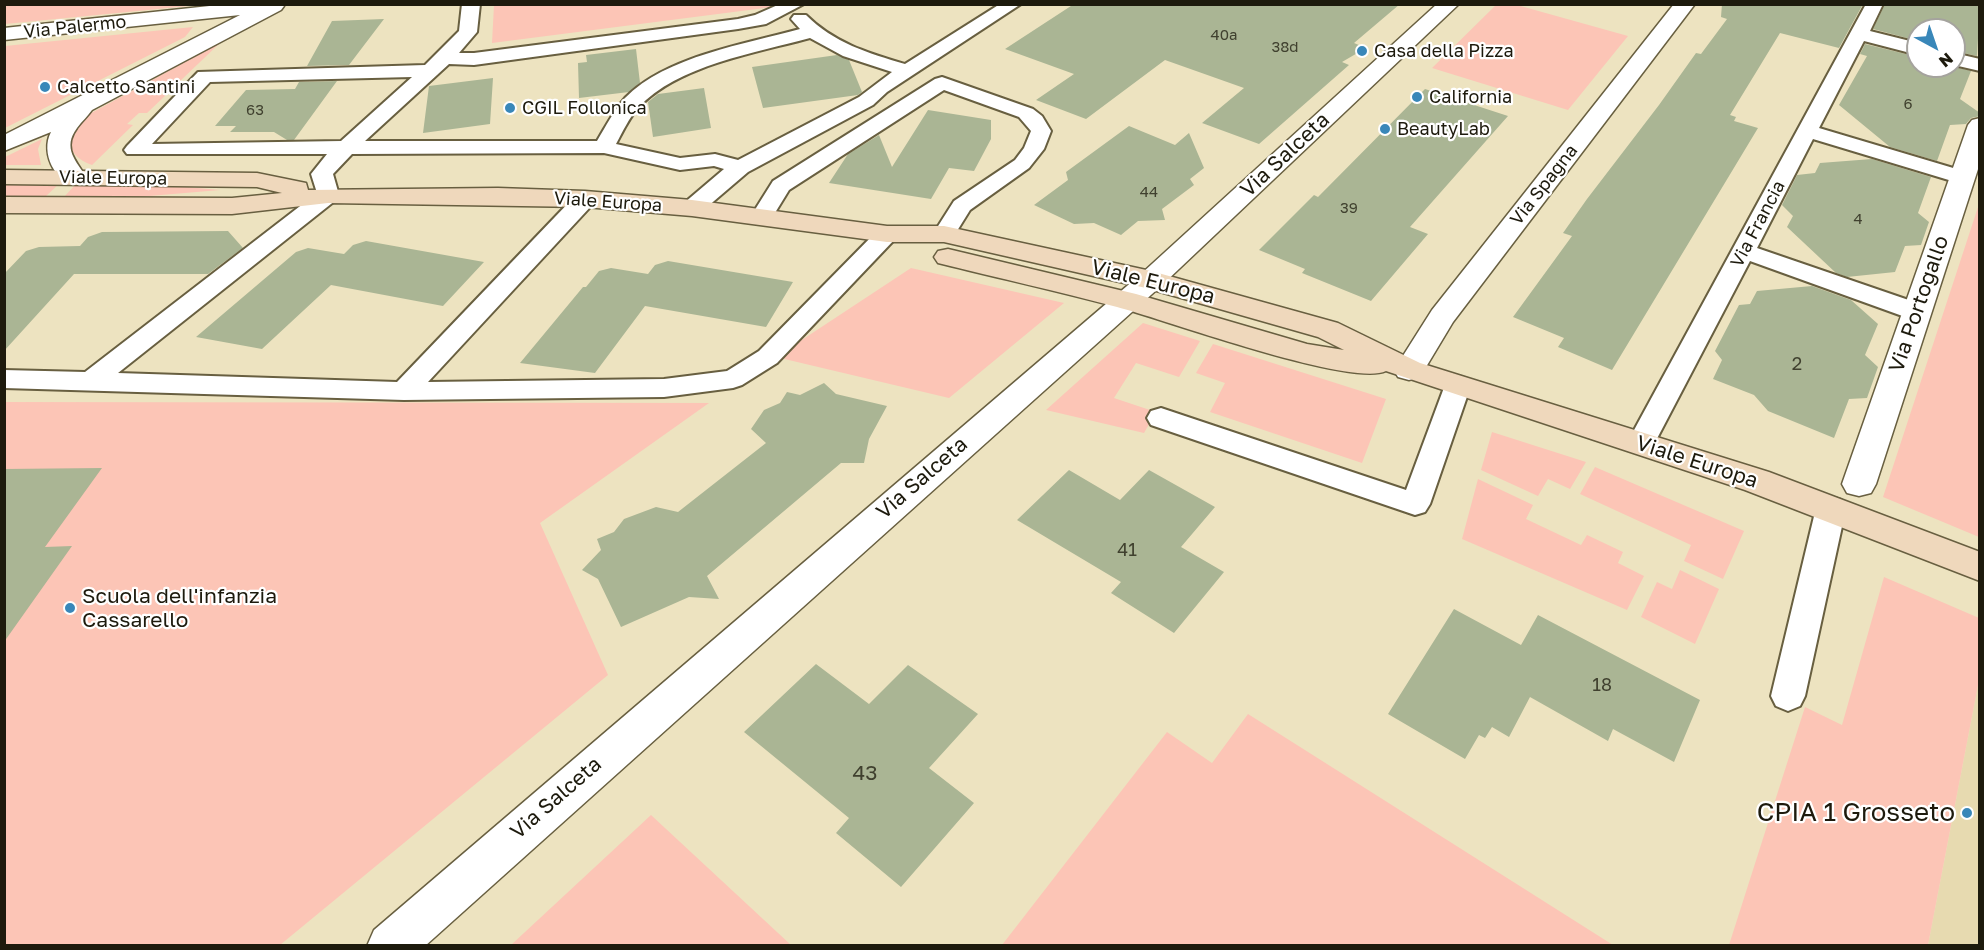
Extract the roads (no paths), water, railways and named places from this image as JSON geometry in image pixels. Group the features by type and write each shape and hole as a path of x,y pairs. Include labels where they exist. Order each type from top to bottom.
{"main road":[{"name":"Viale Europa","path":"4,177 257,180 328,195"},
{"name":"Viale Europa","path":"4,205 232,206 328,195 585,199 762,216 887,234 944,234 1151,280 1328,330 1409,370"},
{"name":"Viale Europa","path":"887,234 931,253 1126,300 1306,354 1409,370 1641,443 1831,508 1980,567"}],"street":[{"name":"Via Salceta","path":"390,945 1151,280 1449,4"},
{"name":"Via Spagna","path":"1409,370 1442,317 1685,4"},
{"name":"Via Palermo","path":"4,34 219,23 279,5"},
{"name":"Via Palermo","path":"4,144 87,104 219,23"},
{"name":"Via Palermo","path":"75,178 63,165 57,141 65,125 87,104"},
{"name":"Via Portogallo","path":"1859,484 1980,124"}],"lane":[{"path":"93,380 328,195 322,174 343,148 437,64 468,32 471,4"},
{"path":"692,208 740,166 866,100 907,71 1013,4"},
{"name":"Via Francia","path":"1641,443 1875,4"},
{"path":"740,166 715,160 680,164 604,147 536,144 134,150 205,76 437,64 738,24 760,20 794,6 811,32 844,51 907,71"},
{"path":"604,147 636,98 663,81 689,67 811,32"},
{"path":"1859,33 1906,46"},
{"path":"762,216 781,186 942,83 1026,113 1035,120 1041,131 1034,149 1022,164 962,206 944,234"},
{"path":"1807,131 1962,177"},
{"path":"404,391 585,199"},
{"path":"4,379 404,391 664,388 733,379 768,357 887,234"},
{"path":"1743,251 1917,312"},
{"path":"1161,418 1415,504 1458,385"},
{"path":"1788,696 1831,508"}],"place":[{"name":"Casa della Pizza","path":"1362,51"},
{"name":"Calcetto Santini","path":"45,87"},
{"name":"California","path":"1417,97"},
{"name":"CGIL Follonica","path":"510,108"},
{"name":"BeautyLab","path":"1385,129"},
{"name":"Scuola dell'infanzia Cassarello","path":"70,608"},
{"name":"CPIA 1 Grosseto","path":"1967,813"}]}
